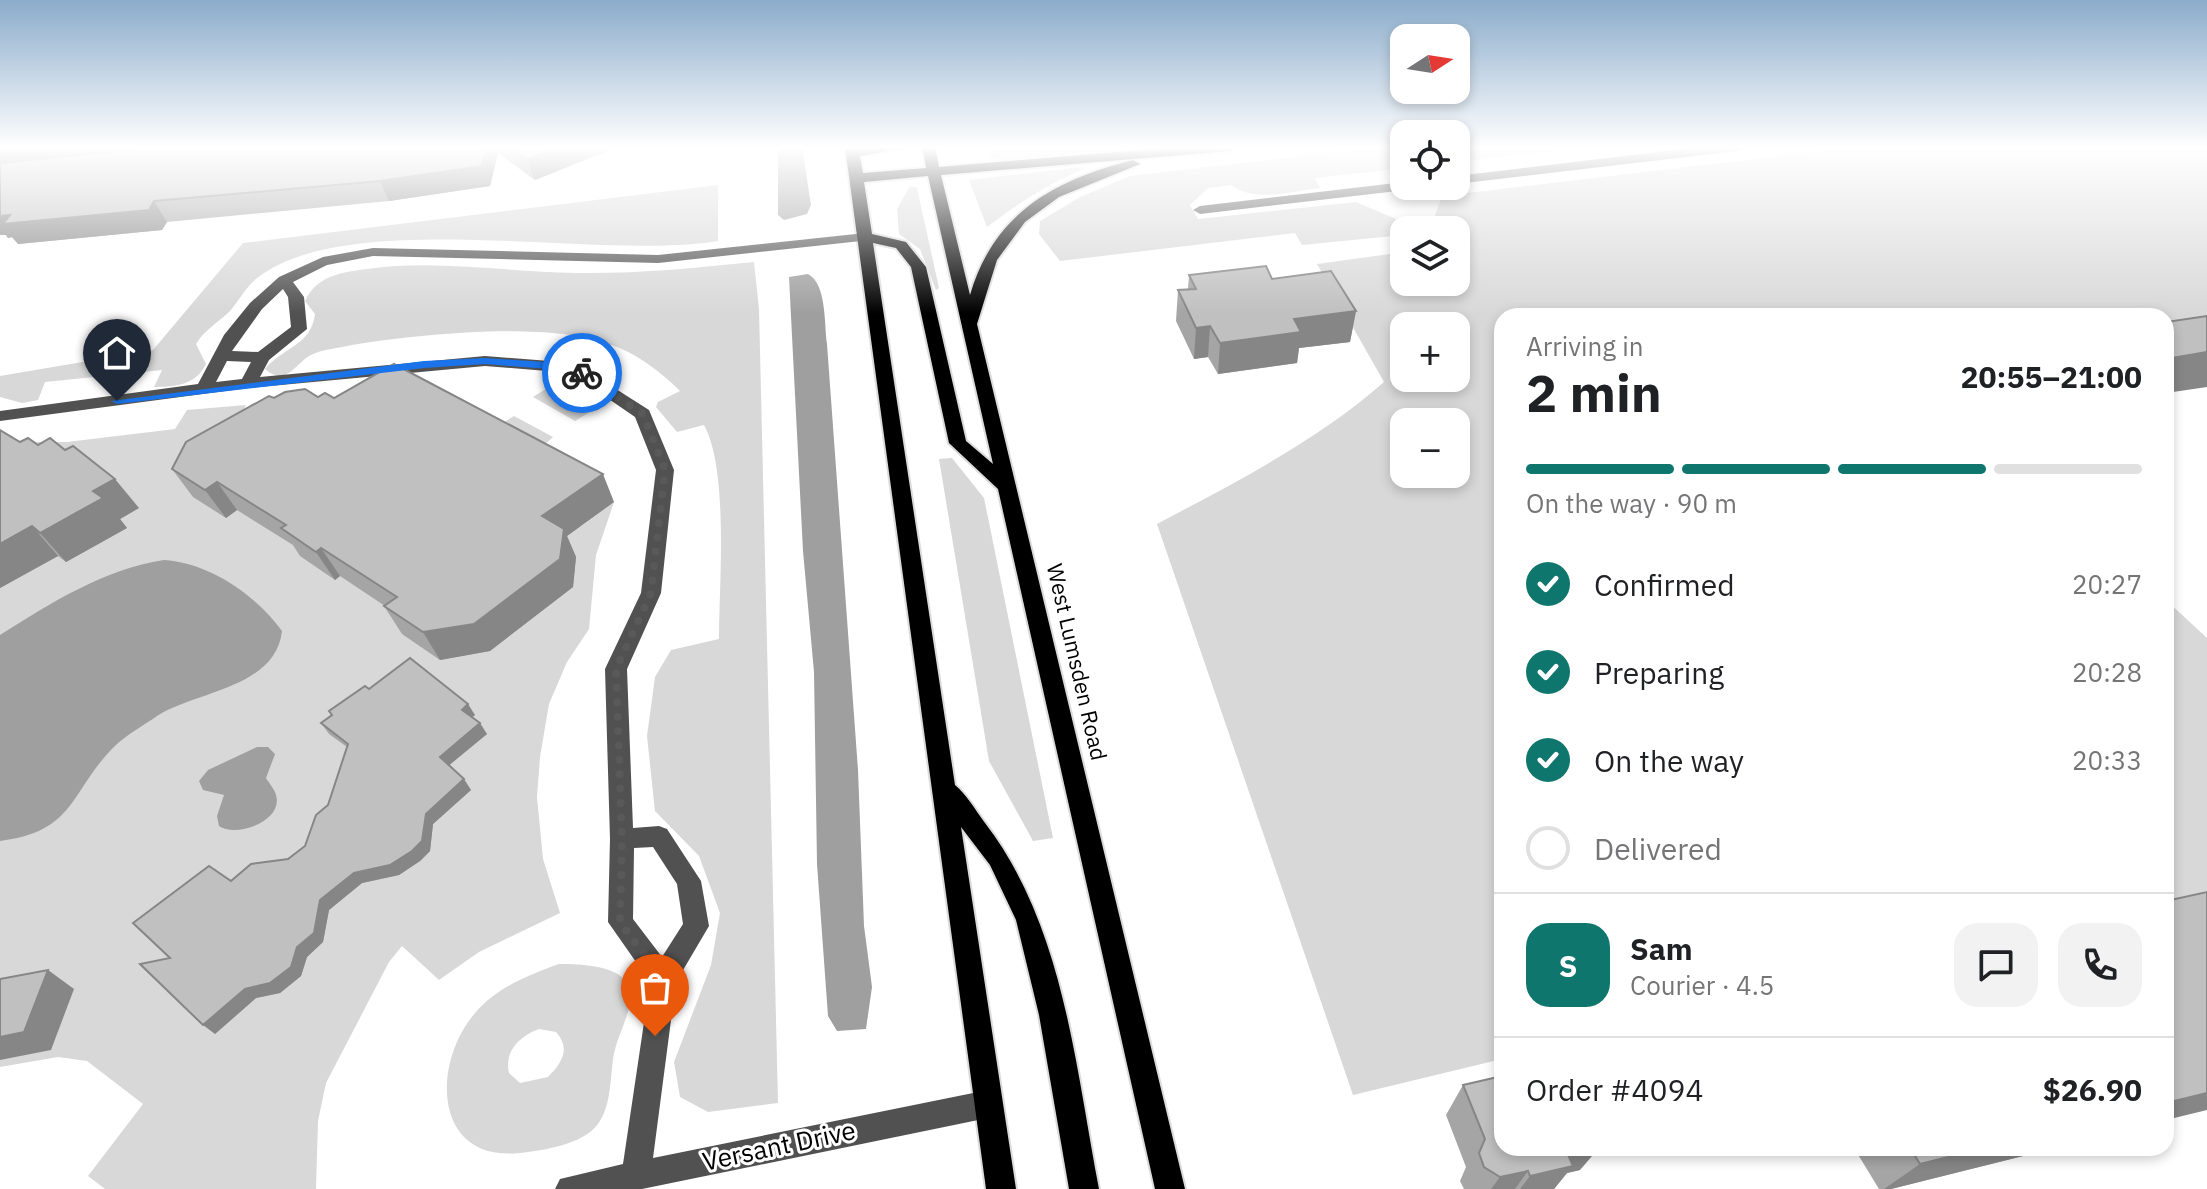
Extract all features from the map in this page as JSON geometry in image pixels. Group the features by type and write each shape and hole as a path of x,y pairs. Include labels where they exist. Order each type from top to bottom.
{"main road":[{"path":"860,202 1001,1189"},
{"name":"West Lumsden Road","path":"941,202 1170,1189"},
{"path":"970,323 993,252 1030,210 1041,202"},
{"path":"865,237 901,245 918,267 958,443 1008,488"},
{"path":"946,790 998,858 1028,919 1052,1015 1084,1189"}],"street":[{"path":"1200,210 1264,202"},
{"path":"204,389 232,335 284,280 323,261 373,252 658,259 865,237"},
{"path":"221,356 262,357 279,348 299,329 296,297 284,280"},
{"path":"248,383 262,357"},
{"path":"0,416 248,383 485,361 575,368 643,414 665,470 651,593 616,669 622,839 620,922 663,979"},
{"path":"622,839 659,836 689,881 696,926 663,979 636,1177"},
{"name":"Versant Drive","path":"570,1189 988,1104"}],"shaded area":[{"path":"575,202 718,202 718,241 608,245 412,240 351,245 299,257 257,278 230,311 200,339 196,344 206,364 191,381 154,387 162,370 45,382 38,400 22,403 0,397 0,376 153,350 243,243"},
{"path":"778,202 811,202 807,214 784,220 778,215"},
{"path":"901,202 920,202 939,288 936,290 920,249 899,234 897,209"},
{"path":"978,202 1022,202 1010,210 987,227"},
{"path":"1071,202 1193,202 1190,205 1198,219 1357,202 1390,216 1390,236 1302,245 1295,233 1060,261 1039,234 1040,221"},
{"path":"1440,202 2207,202 2207,344 2174,349 2174,308 1494,308 1494,1061 1353,1095 1157,524 1304,442 1384,382 1317,264 1390,254 1390,296 1470,296 1470,216 1435,216"},
{"path":"754,262 759,309 778,1103 708,1112 680,1097 674,1062 711,965 720,913 699,856 655,811 647,736 655,677 671,650 719,639 720,498 712,445 704,425 677,432 656,407 658,402 680,391 638,358 609,344 552,333 482,332 380,341 316,353 285,375 279,376 265,369 308,333 315,314 305,301 310,293 323,281 348,272 419,265 620,273"},
{"path":"808,274 819,286 825,316 858,770 864,926 872,987 866,1029 837,1031 828,1016 817,864 814,672 803,551 789,277"},
{"path":"560,380 603,404 575,421 533,397"},
{"path":"246,405 238,421 486,434 514,416 553,437 532,456 580,527 614,502 596,555 589,629 567,662 549,704 540,757 537,797 543,859 560,913 479,952 439,980 402,946 389,962 326,1083 318,1121 316,1189 105,1189 88,1176 143,1104 87,1061 58,1057 0,1067 0,475 15,442 67,442 175,429 187,410"},
{"path":"952,458 984,498 1053,838 1033,841 989,761 939,459"},
{"path":"164,560 198,567 245,593 282,631 277,650 265,665 250,676 173,708 126,737 101,761 59,818 25,836 0,841 0,635 99,579"},
{"path":"2174,607 2207,638 2207,891 2174,899"},
{"path":"257,747 268,747 275,754 266,778 276,795 277,804 273,812 257,825 236,830 219,826 217,816 224,795 203,790 199,781 208,770"},
{"path":"559,964 605,969 616,973 630,988 631,1000 614,1053 606,1108 598,1124 573,1142 520,1153 491,1152 470,1142 456,1126 448,1105 447,1082 452,1057 461,1034 475,1013 493,996 514,983","holes":["539,1029 556,1032 564,1050 557,1066 548,1077 520,1083 509,1073 509,1058 515,1045"]}],"building":[{"path":"0,202 153,202 149,210 3,224 10,215 0,216"},
{"path":"1266,266 1272,279 1331,271 1356,311 1294,319 1301,332 1220,343 1210,326 1196,328 1178,290 1196,289 1189,275"},
{"path":"2207,316 2207,352 2174,358 2174,321"},
{"path":"394,364 603,474 542,516 564,529 560,559 474,624 423,632 384,606 397,597 321,548 316,552 281,528 286,525 217,482 205,490 172,469 186,442 269,396 274,398 285,392 305,389 318,397 325,393 334,398"},
{"path":"0,430 20,442 28,438 38,445 50,438 65,450 73,446 115,479 93,491 103,498 40,533 32,526 0,544"},
{"path":"410,658 468,704 462,710 480,723 440,757 464,779 426,814 422,841 412,851 390,865 354,873 320,900 314,933 297,947 291,967 270,983 245,989 203,1025 140,964 170,958 133,923 209,866 231,881 251,864 288,859 305,846 316,815 328,805 348,744 321,723 332,715 329,711 365,686 369,689"},
{"path":"2207,892 2207,1093 2174,1101 2174,899"},
{"path":"48,970 24,1032 0,1037 0,979"},
{"path":"1494,1078 1494,1156 1569,1156 1573,1166 1530,1176 1528,1171 1500,1177 1484,1167 1479,1153 1485,1139 1463,1085"},
{"path":"1915,1156 1952,1156 1920,1164"}],"way so far":[{"path":"582,373 643,414 665,470 651,593 616,669 622,839 620,922 663,979 655,1036"}],"route":[{"path":"117,401 248,383 485,361 575,368 582,373"}]}
